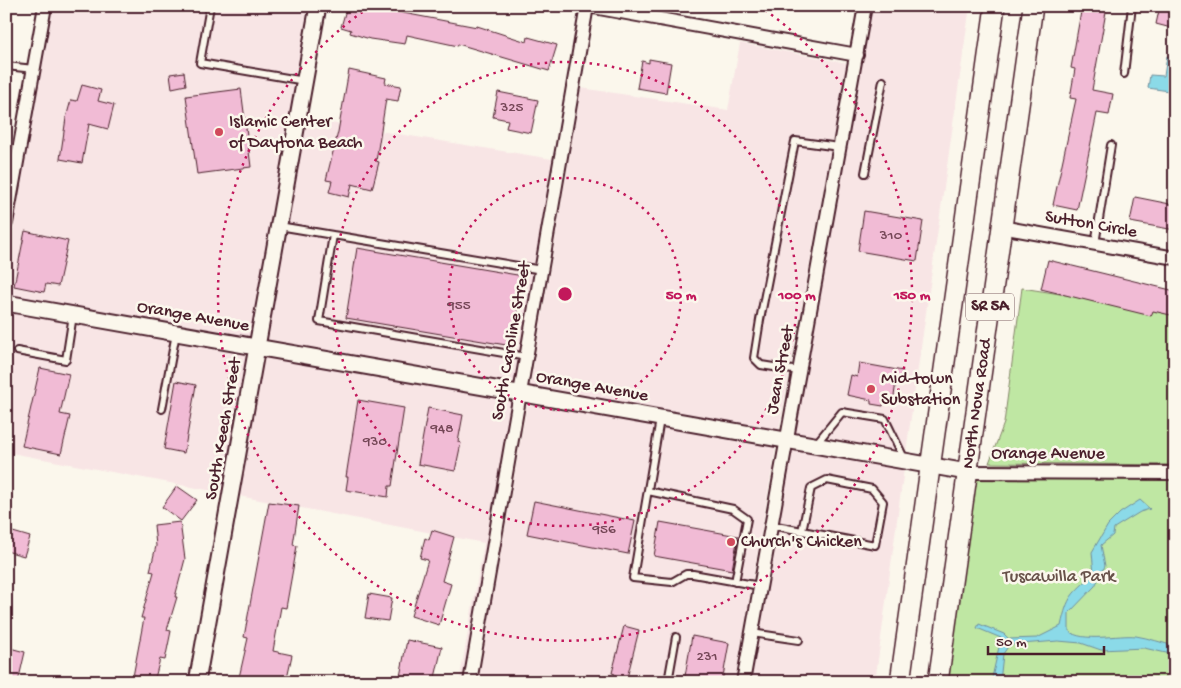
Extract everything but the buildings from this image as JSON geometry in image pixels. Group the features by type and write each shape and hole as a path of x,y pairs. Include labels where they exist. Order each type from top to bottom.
{"main road":[{"name":"SR 5A","path":"900,682 995,6"},
{"name":"North Nova Road","path":"938,682 1033,6"}],"street":[{"path":"6,223 45,6"},
{"name":"South Keech Street","path":"197,682 318,6"},
{"path":"588,6 857,55"},
{"name":"South Caroline Street","path":"470,682 588,6"},
{"name":"Jean Street","path":"743,682 865,6"},
{"name":"Sutton Circle","path":"1001,227 1175,258"},
{"name":"Orange Avenue","path":"6,303 967,472 1175,473"}],"lane":[{"path":"210,6 200,62 305,81"},
{"path":"1124,74 1132,6"},
{"path":"6,66 34,69"},
{"path":"865,173 883,81"},
{"path":"798,370 761,365 754,358 760,320 794,141 839,147"},
{"path":"1095,244 1111,145"},
{"path":"279,226 542,270"},
{"path":"333,235 319,321 527,357"},
{"path":"16,351 66,360 73,315"},
{"path":"162,410 176,333"},
{"path":"815,445 842,412 885,419 906,461"},
{"path":"660,418 633,578 672,582 686,574 693,574 760,586"},
{"path":"771,525 802,531 875,545 883,502 872,489 827,480 811,488 802,531"},
{"path":"648,491 733,509 747,519 735,582"},
{"path":"752,633 799,640"},
{"path":"668,682 676,636"}],"shaded area":[{"path":"53,6 307,6 304,42 251,337 6,295 6,269"},
{"path":"873,6 970,6 906,452 795,433"},
{"path":"740,43 847,63 779,430 530,386 581,88 728,110"},
{"path":"306,119 552,159 555,147 514,383 267,340"},
{"path":"6,312 248,355 223,493 6,452"},
{"path":"264,357 511,401 462,682 459,682 484,543 239,496"},
{"path":"527,404 776,447 735,682 478,682"},
{"path":"792,450 904,469 875,682 751,682"}],"green space":[{"path":"1022,288 1175,312 1175,465 989,463 1004,423"},
{"name":"Tuscawilla Park","path":"967,472 1175,473 1175,682 938,682"}],"water":[{"path":"1167,56 1175,57 1175,84 1170,87 1169,91 1148,88 1150,75 1164,76"},
{"path":"1140,500 1150,509 1140,512 1114,528 1113,535 1101,545 1105,566 1095,586 1069,613 1069,631 1082,637 1136,636 1146,638 1175,646 1175,655 1144,648 1101,650 1081,643 1058,641 1009,645 1003,654 1000,682 991,682 1001,638 977,628 979,624 1004,634 1009,639 1037,638 1061,626 1068,601 1094,574 1092,552 1108,525 1120,513"}],"place":[{"name":"Islamic Center of Daytona Beach","path":"219,132"},
{"name":"Mid-town Substation","path":"871,389"},
{"name":"Church's Chicken","path":"731,542"}]}
